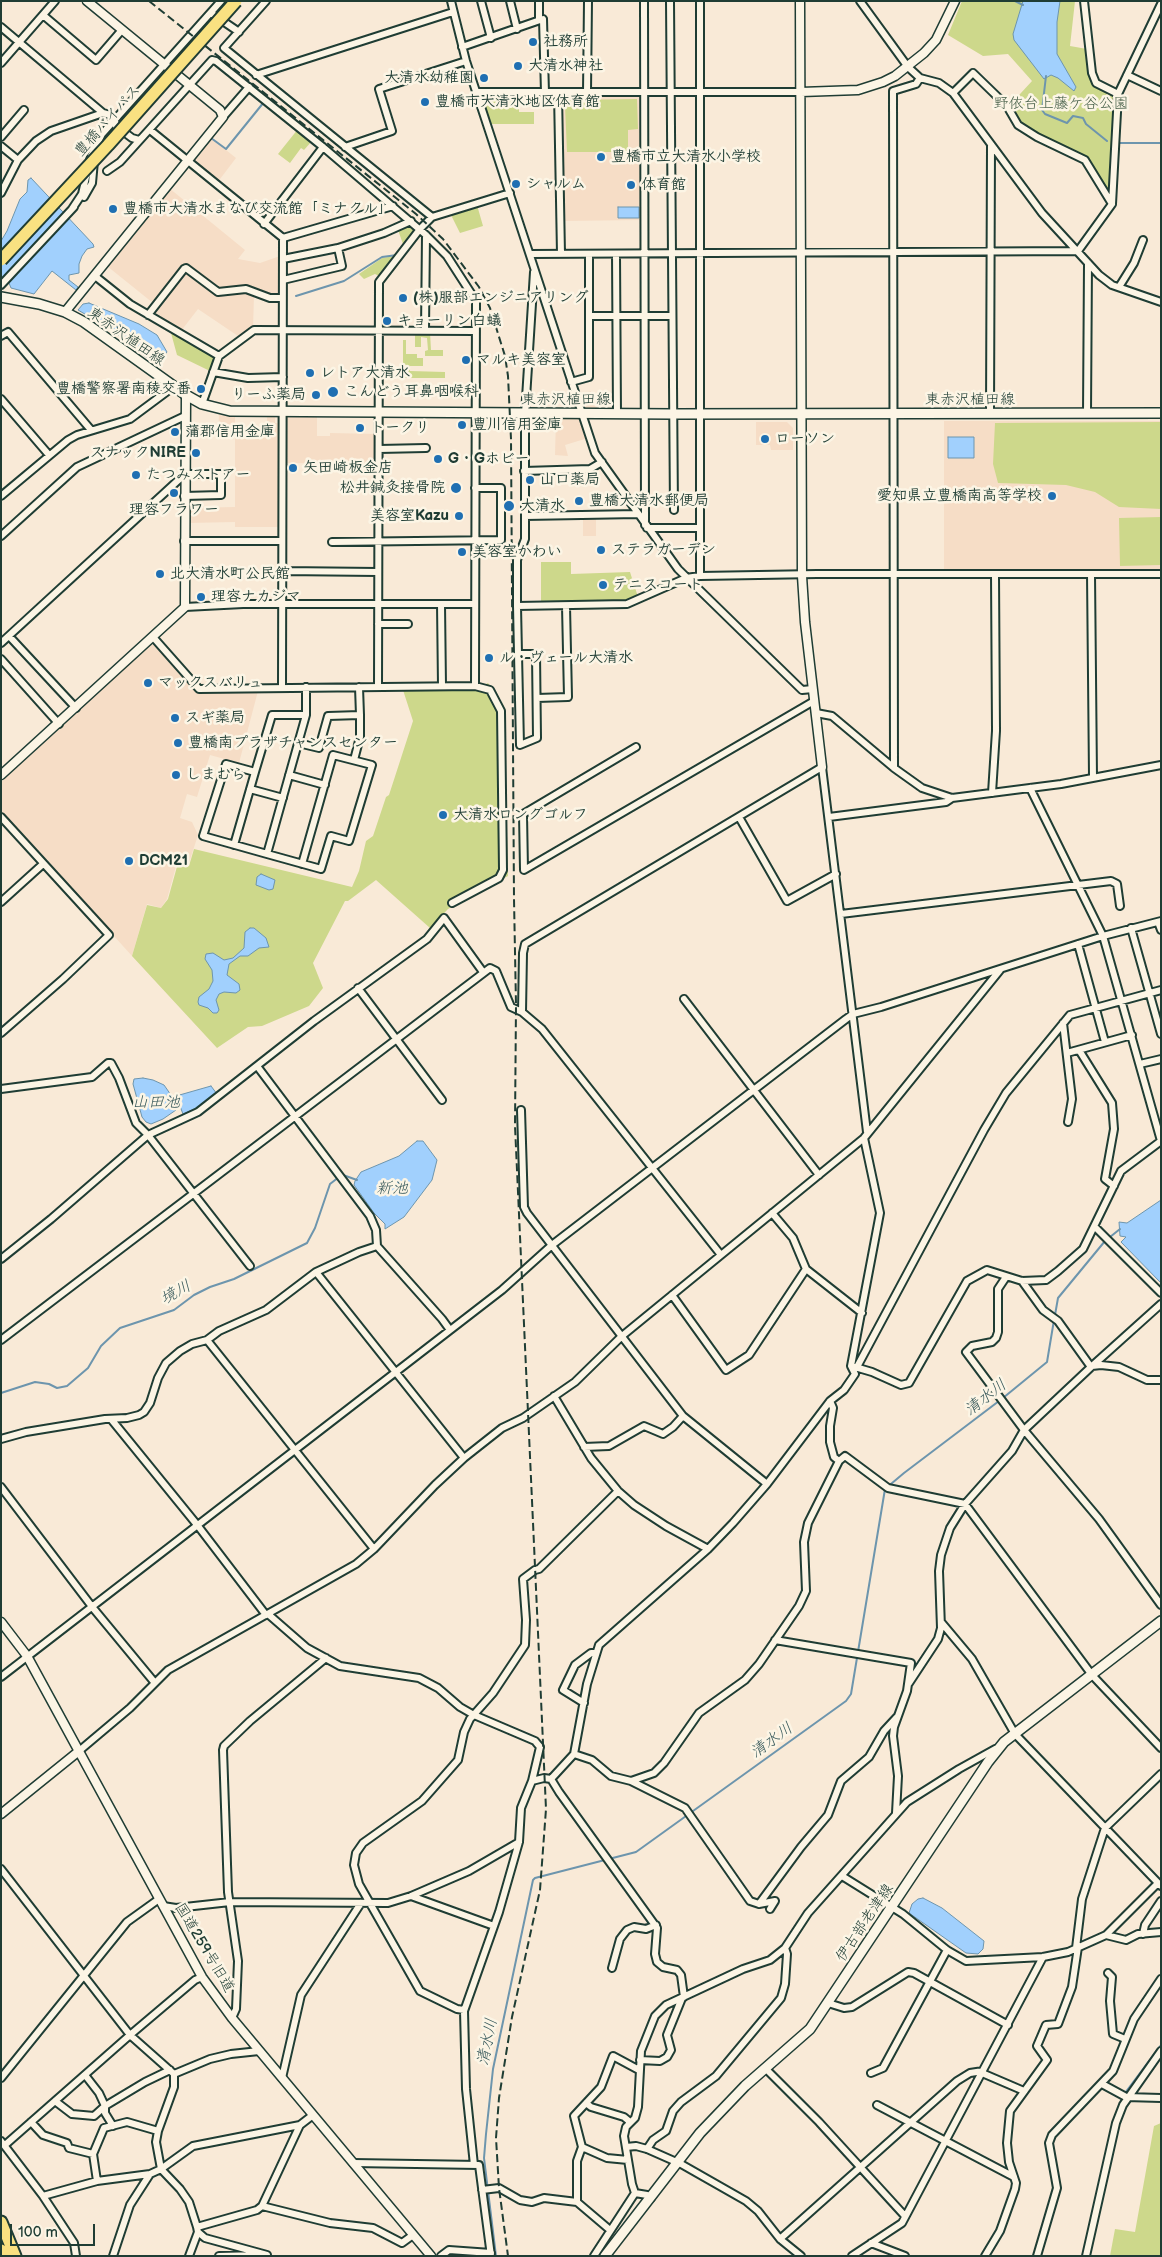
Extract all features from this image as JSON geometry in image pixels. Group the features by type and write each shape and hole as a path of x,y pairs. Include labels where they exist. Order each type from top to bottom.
{"highway":[{"name":"豊橋バイパス","path":"1,260 108,145 236,1"},
{"path":"1,2222 15,2256"},
{"path":"1,2250 4,2256"}],"main road":[{"name":"東赤沢植田線","path":"1,297 39,304 65,312 84,322 186,396 202,404 230,411 525,414 1161,413"},
{"name":"伊古部老津線","path":"605,2256 700,2133 765,2068 810,2029 988,1762 1004,1742 1161,1621"}],"street":[{"path":"1,63 55,1"},
{"path":"87,1 121,31 220,110 222,117"},
{"path":"1,285 83,198 90,187 94,159 107,129 221,1"},
{"path":"266,1 224,48 432,217"},
{"path":"451,1 466,60 596,454 646,526 686,578 802,690 812,690"},
{"path":"481,1 491,38"},
{"path":"510,1 517,29"},
{"path":"539,1 539,20"},
{"path":"587,92 588,1"},
{"path":"644,1 644,414 646,526"},
{"path":"670,1 674,510"},
{"path":"700,1 700,576"},
{"path":"532,1781 552,1779 574,1754 584,1703 596,1653 600,1645 708,1548 767,1484 830,1401 844,1390 855,1374 854,1366 862,1313 880,1213 865,1135 853,1014 812,690 802,576 800,1"},
{"path":"860,1 908,67 920,78 939,83 953,93 1042,213 1099,275 1112,284 1161,302"},
{"path":"477,92 801,92 858,90 884,82 908,67 936,40 955,1"},
{"path":"1084,1 1092,74 1096,83 1118,94"},
{"path":"1078,251 1112,204 1118,94 1161,4"},
{"path":"256,75 453,12"},
{"path":"211,13 238,32"},
{"path":"43,15 96,60 121,31"},
{"path":"462,47 543,19 545,93"},
{"path":"1,27 103,113 110,115 115,120 116,126 132,138 139,140"},
{"path":"107,171 120,162 212,60 216,61 250,87 323,147 420,229 447,256 476,301 475,686"},
{"path":"345,147 392,131 379,89 466,60"},
{"path":"953,93 973,73 1007,106 1018,125 1037,138 1085,160 1112,204"},
{"path":"1127,75 1161,91"},
{"path":"894,768 895,414 893,91 916,84 920,78"},
{"path":"65,312 222,117 250,87"},
{"path":"558,93 561,254"},
{"path":"1,137 24,110"},
{"path":"1,192 18,160 36,142 51,131 103,113"},
{"path":"150,130 283,238"},
{"path":"1,146 18,160"},
{"path":"990,414 991,146"},
{"path":"264,224 323,147"},
{"path":"378,687 379,282 420,229 432,217 510,193"},
{"path":"283,238 393,206"},
{"path":"283,260 338,248 384,233 410,221"},
{"path":"425,331 426,235"},
{"path":"282,687 283,238"},
{"path":"1119,287 1134,263 1143,240"},
{"path":"282,280 342,266 338,248"},
{"path":"530,254 1078,251"},
{"path":"571,382 589,377 588,254"},
{"path":"616,254 617,414"},
{"path":"1087,413 1088,263"},
{"path":"148,315 186,268 218,292 246,289 270,298 282,298"},
{"path":"518,654 536,654 537,698 537,738 520,745 518,654 517,606 517,560 526,539 525,414 534,268"},
{"path":"95,276 130,304 219,356"},
{"path":"589,316 672,316"},
{"path":"202,404 219,356 254,330 476,331"},
{"path":"1,336 8,332 91,430"},
{"path":"213,372 248,378 283,377"},
{"path":"1,496 72,437 130,419 173,387"},
{"path":"185,606 184,496 186,396"},
{"path":"1,400 49,455"},
{"path":"1,536 77,467 185,416"},
{"path":"379,449 426,448"},
{"path":"524,471 590,470 602,462"},
{"path":"1,643 185,474 221,474 221,495 184,496"},
{"path":"332,542 501,540 501,488 475,488"},
{"path":"525,516 638,514"},
{"path":"646,526 699,528"},
{"path":"184,541 282,541"},
{"path":"282,571 378,572"},
{"path":"992,793 996,731 995,574"},
{"path":"1091,574 1093,778"},
{"path":"517,606 627,604 686,578 700,576 1161,574"},
{"path":"441,604 442,686"},
{"path":"1,775 59,724 185,606 475,604"},
{"path":"537,698 568,697 566,606"},
{"path":"378,624 408,624"},
{"path":"9,636 76,708"},
{"path":"153,637 199,689 475,686 490,690 501,711 503,870 499,878 452,904"},
{"path":"1,659 59,724"},
{"path":"267,854 306,715 306,687"},
{"path":"354,760 360,737 359,687"},
{"path":"636,747 523,814 524,870 814,701"},
{"path":"816,712 832,716 894,768 922,788 952,798 1093,778 1161,764"},
{"path":"234,844 272,715 306,715"},
{"path":"298,743 319,748 328,716 360,716"},
{"path":"255,772 226,764 203,836 234,844 267,854 302,864 321,869 331,836 349,841 372,765 333,755 302,864"},
{"path":"522,1012 523,953 526,944 822,767"},
{"path":"289,775 325,785"},
{"path":"854,1366 901,1385 906,1385 916,1373 967,1281 987,1270 1022,1281 1046,1280 1083,1249 1121,1171 1161,1141 1103,936 1030,788"},
{"path":"250,789 283,798"},
{"path":"829,816 946,802 952,798"},
{"path":"739,817 787,901 836,874"},
{"path":"1,818 109,935 63,979 1,1033"},
{"path":"1,902 43,864"},
{"path":"841,914 1079,884 1114,882 1118,887 1120,906"},
{"path":"1,1259 52,1219 148,1135 198,1112 358,988 427,939 444,918 483,972"},
{"path":"1,1677 26,1656 93,1608 522,1275 552,1245 853,1014 881,1007 1131,928 1160,921 1161,930"},
{"path":"1131,928 1161,1034"},
{"path":"1078,944 1105,1042"},
{"path":"1,1340 490,968 496,971 511,1008 522,1012 542,1029 721,1255"},
{"path":"1,1814 130,1708 168,1670 356,1564 374,1550 464,1458 502,1428 523,1418 575,1382 622,1336 819,1175 865,1135 1001,968"},
{"path":"358,988 442,1100"},
{"path":"854,1366 1006,1093 1063,1023 1070,1015 1161,990"},
{"path":"684,1000 819,1175"},
{"path":"1063,1023 1072,1099 1068,1122"},
{"path":"1067,1053 1132,1035"},
{"path":"1079,1050 1112,1103 1114,1129 1105,1179 1114,1186"},
{"path":"1140,1064 1161,1059"},
{"path":"1,1089 92,1077 108,1063 111,1064 119,1078 136,1123 148,1135 250,1266"},
{"path":"257,1066 374,1222 377,1246 450,1330"},
{"path":"521,1110 524,1207 683,1416 767,1484"},
{"path":"772,1213 793,1238 806,1269 862,1313"},
{"path":"1095,1227 1161,1293"},
{"path":"1,1439 26,1432 127,1418 144,1412 150,1403 158,1378 166,1363 186,1347 207,1340 219,1331 266,1310 316,1272 377,1246"},
{"path":"672,1295 726,1370 749,1356 806,1269"},
{"path":"316,1272 464,1458"},
{"path":"1006,1277 998,1290 998,1332 996,1338 992,1342 972,1346 966,1352 1024,1430 1099,1519 1161,1606"},
{"path":"1022,1281 1043,1310 1054,1319 1091,1367"},
{"path":"909,1683 938,1639 941,1622 939,1572 941,1554 950,1528 965,1504 1012,1452 1024,1430 1161,1304"},
{"path":"207,1340 374,1550"},
{"path":"1091,1367 1101,1365 1119,1367 1148,1380 1161,1380"},
{"path":"554,1396 598,1468 618,1491 634,1505 666,1526 708,1548"},
{"path":"830,1401 833,1408 830,1442 834,1457 839,1461"},
{"path":"584,1447 609,1446 644,1426 662,1434 673,1427 683,1416"},
{"path":"111,1419 267,1615 307,1648 340,1666 419,1678 438,1688 460,1707 474,1715 535,1741 540,1747 532,1781 521,1808 519,1842 494,1926 464,2010 466,2089 474,2165"},
{"path":"631,1781 654,1773 664,1763 699,1712 745,1680 759,1664 799,1606 806,1591 804,1542 808,1523 839,1461 845,1456 886,1487 965,1504 1092,1675 1161,1748"},
{"path":"1,1488 93,1608 155,1683"},
{"path":"464,2010 457,2009 420,1991 355,1873 355,1860 363,1843 422,1801 460,1756 464,1732 474,1715 493,1693 525,1645 526,1620 523,1579 539,1569 618,1491"},
{"name":"国道259号旧道","path":"1,1622 26,1656 202,1977 259,2051 431,2256"},
{"path":"842,1876 892,1908 958,1958 977,1962 1043,1957 1077,1947 1106,1935 1159,1885 1015,1734 972,1659 941,1622"},
{"path":"775,1640 909,1661 912,1666 909,1683 893,1736 898,1776 896,1813"},
{"path":"584,1703 563,1690 575,1665 591,1653 596,1653"},
{"path":"232,2018 236,2008 238,1961 227,1883 224,1746 250,1721 326,1658"},
{"path":"759,1904 801,1846 828,1816 841,1781 869,1757 884,1731 898,1716"},
{"path":"594,2256 635,2193 624,2136 626,2127 635,2118 638,2107 641,2051 655,2016 666,2005 743,1969 770,1960 785,1948 808,1913 907,1802 959,1768 989,1754 1004,1742"},
{"path":"574,1754 592,1760 611,1776 631,1781 685,1808 750,1901 759,1904 775,1901 770,1909"},
{"path":"985,2256 1000,2231 1015,2189 1007,2143 1010,2111 1047,2060 1036,2046 1046,2025 1058,2024 1072,1987 1082,1899 1105,1828 1161,1774"},
{"path":"552,1779 558,1792 656,1925 655,1954 657,1962 663,1967 677,1970 681,1975 683,1998 667,2035 671,2050 667,2057 660,2061 640,2060"},
{"path":"163,1906 176,1908 230,1902 388,1903 411,1896 469,1871 519,1842"},
{"path":"1,1869 130,2035 172,2072 174,2087 158,2131 156,2142 161,2169 180,2189 189,2202 198,2230 204,2238 269,2256"},
{"path":"411,1896 494,1926"},
{"path":"1,2078 127,1922 159,1899"},
{"path":"1143,1934 1145,1925 1161,1901"},
{"path":"282,2078 301,1995 361,1903"},
{"path":"612,1968 620,1940 626,1930 634,1927 646,1929 656,1925"},
{"path":"1106,1935 1126,1940 1143,1934 1161,1932"},
{"path":"647,2149 653,2140 666,2131 673,2111 716,2076 781,1998 785,1984 787,1954 785,1948"},
{"path":"871,2073 883,2068 947,1950"},
{"path":"852,2256 902,2222 1043,1957"},
{"path":"828,2004 844,2008 852,2007 908,1972 1008,2024"},
{"path":"1108,1973 1112,1977 1110,2001 1113,2034 1124,2039"},
{"path":"76,2256 74,2243 44,2196 3,2143 31,2122 130,2035 202,1977"},
{"path":"1037,2256 1057,2188 1049,2143 1052,2136 1113,2071 1124,2039 1134,2019 1161,1979"},
{"path":"55,2101 72,2114 94,2116 105,2106 145,2082 210,2059 231,2054 259,2051"},
{"path":"1086,2256 1116,2123 1126,2097 1161,2051"},
{"path":"577,2202 577,2161 582,2148 574,2116 606,2079 613,2056 639,2070"},
{"path":"1,2066 7,2072"},
{"path":"765,2068 905,2216"},
{"path":"780,2239 859,2166 963,2077 977,2070 1024,2091"},
{"path":"85,2075 99,2093 105,2106 105,2113 113,2126"},
{"path":"1102,2084 1126,2097 1161,2098"},
{"path":"586,2103 591,2107 624,2118 630,2122"},
{"path":"877,2105 1014,2177"},
{"path":"44,2196 97,2181 150,2174 161,2169 193,2146 300,2124 313,2116"},
{"path":"31,2122 43,2135 67,2143 69,2148 93,2154"},
{"path":"97,2181 93,2154 104,2128 127,2122 158,2131"},
{"path":"198,2230 257,2210 262,2206 300,2124"},
{"path":"626,2147 636,2146 647,2149 676,2162 746,2200 758,2211 780,2239 801,2256"},
{"path":"582,2148 607,2158 628,2160"},
{"path":"353,2163 478,2165 491,2254 449,2250 441,2256"},
{"path":"113,2256 130,2205 150,2174"},
{"path":"482,2190 490,2188 504,2190 520,2200 532,2202 544,2198 577,2202 610,2230"},
{"path":"635,2193 647,2195 650,2198"},
{"path":"262,2206 330,2223 373,2228 402,2243 413,2235"},
{"path":"196,2256 188,2256 198,2230"},
{"path":"871,2243 905,2256"},
{"path":"219,2256 269,2256"}],"shaded area":[{"name":"豊橋市立大清水小学校","path":"641,94 641,220 562,221 560,95"},
{"path":"211,138 236,158 217,183 191,163"},
{"path":"169,188 245,250 238,259 260,263 280,256 280,296 272,296 247,286 219,289 186,264 183,265 153,303 107,266"},
{"path":"187,271 219,295 249,292 254,295 253,329 241,338 198,309 181,331 154,314"},
{"path":"591,391 598,410 584,409 580,395"},
{"path":"219,415 235,417 235,433 218,433"},
{"path":"267,416 275,416 275,423 281,423 281,527 235,527 235,522 187,523 187,508 235,507 235,433 267,433"},
{"path":"285,417 317,417 317,436 330,436 330,433 377,434 377,464 285,463"},
{"path":"556,418 582,418 588,438 565,445 568,456 555,455"},
{"name":"愛知県立豊橋南高等学校","path":"944,421 1161,421 1161,571 944,570"},
{"path":"756,422 787,422 793,428 793,450 771,450 770,445 756,445"},
{"path":"583,517 596,517 596,536 583,536"},
{"path":"152,643 196,692 258,691 239,763 210,755 197,797 187,794 180,818 192,822 198,835 188,866 177,863 167,899 161,908 147,904 132,956 1,811 1,782"}],"green space":[{"name":"野依台上藤ケ谷公園","path":"962,1 1075,1 1070,46 1087,49 1088,74 1093,85 1113,96 1111,199 1085,157 1040,136 1021,122 1009,106 1032,81 1008,54 983,56 948,35"},
{"path":"481,94 519,94 519,112 534,112 534,124 491,124"},
{"path":"637,99 638,129 628,130 628,152 567,152 565,106 570,100"},
{"path":"298,129 312,141 304,150 301,148 290,163 278,154"},
{"path":"477,205 483,226 460,233 450,213"},
{"path":"408,226 414,231 414,234 403,244 398,230"},
{"path":"395,256 379,276 375,274 364,279 359,274 382,258"},
{"path":"430,332 431,350 443,350 443,356 425,356 425,351 428,350 427,338 421,337 421,347 415,347 415,333"},
{"path":"171,333 179,334 215,357 210,371 177,355"},
{"path":"403,340 406,340 406,354 417,354 417,358 423,358 423,366 410,366 410,371 445,372 445,378 403,378"},
{"path":"1161,422 1161,509 1119,507 1095,492 1066,485 998,483 993,464 995,423"},
{"path":"1161,517 1161,565 1120,566 1119,518"},
{"path":"541,562 571,562 571,574 630,572 638,597 629,601 541,603"},
{"path":"488,683 504,706 508,876 448,909 430,928 376,880 348,901 345,901 313,963 323,988 309,1006 262,1026 248,1027 217,1048 132,956 147,905 161,908 168,899 178,863 189,866 194,849 352,887 359,871 366,841 373,836 386,797 389,795 413,721 403,690 475,690"},
{"path":"1161,2123 1161,2256 1110,2256 1115,2229 1135,2232 1154,2126"}],"water":[{"path":"1023,1 1060,1 1057,22 1057,54 1076,87 1074,91 1058,78 1051,75 1044,79 1014,40 1013,34"},
{"path":"31,178 93,244 94,247 87,249 82,256 79,264 79,273 69,275 69,280 78,287 76,290 52,271 34,294 11,288 9,283 1,281 1,241 20,199 27,192 28,180"},
{"path":"618,207 639,207 639,218 618,218"},
{"path":"89,303 139,324 157,335 167,352 156,365 112,330 78,310 83,304"},
{"path":"948,437 974,437 974,458 948,458"},
{"path":"261,874 275,880 273,889 269,890 256,885 257,877"},
{"path":"250,928 254,928 266,938 269,947 259,948 248,956 240,956 229,964 227,975 239,984 240,990 236,993 224,992 219,994 216,1000 219,1010 217,1013 213,1013 208,1008 199,1005 198,1002 199,997 209,989 213,981 212,970 205,959 206,954 213,953 224,960 233,958 244,948 245,932"},
{"name":"山田池","path":"143,1078 164,1085 171,1095 176,1110 163,1119 151,1124 142,1117 133,1084 134,1079"},
{"path":"211,1086 217,1094 201,1106 183,1114 176,1096"},
{"name":"新池","path":"417,1141 423,1141 437,1160 432,1180 404,1217 385,1229 385,1224 374,1213 354,1185 355,1181 361,1172 399,1156"},
{"path":"1161,1200 1161,1283 1121,1242 1126,1237 1120,1236 1119,1222 1127,1223"},
{"path":"923,1898 942,1908 984,1941 983,1949 978,1954 966,1953 909,1913 912,1904 918,1899"}],"waterway":[{"path":"1015,1 1023,5"},
{"path":"1046,76 1042,110 1045,114 1067,123 1073,116 1083,118 1086,124 1107,141"},
{"path":"193,161 211,138 226,149 264,102"},
{"path":"1118,143 1161,143"},
{"path":"296,296 344,281 382,257 397,255"},
{"name":"境川","path":"343,1175 357,1180"},
{"name":"境川","path":"1,1393 35,1382 49,1384 57,1388 67,1386 88,1368 101,1346 120,1328 174,1310 194,1295 234,1279 307,1243 315,1228 330,1184 339,1177"},
{"name":"清水川","path":"1055,1315 1058,1298 1105,1241 1120,1229"},
{"name":"清水川","path":"1003,1398 1047,1362 1054,1320"},
{"name":"清水川","path":"496,2256 484,2158 486,2134 493,2069 533,1880 636,1852 846,1701 851,1694 885,1489 999,1401"},
{"path":"1125,2093 1161,2045"},
{"path":"1115,2118 1122,2099"},
{"path":"1083,2256 1097,2193"}],"railway":[{"path":"149,1 416,214 443,239 479,287 490,308 505,356 508,376 511,439 516,1005 515,1126 546,1809 540,1890 512,2017 499,2098 496,2138 499,2188 508,2256"}],"place":[{"name":"社務所","path":"533,42"},
{"name":"大清水神社","path":"518,66"},
{"name":"大清水幼稚園","path":"484,78"},
{"name":"豊橋市大清水地区体育館","path":"425,102"},
{"name":"豊橋市立大清水小学校","path":"601,157"},
{"name":"シャルム","path":"516,184"},
{"name":"体育館","path":"631,185"},
{"name":"豊橋市大清水まなび交流館「ミナクル」","path":"113,209"},
{"name":"(株)服部エンジニアリング","path":"403,298"},
{"name":"キョーリン白蟻","path":"387,321"},
{"name":"マルキ美容室","path":"466,360"},
{"name":"レトア大清水","path":"310,373"},
{"name":"豊橋警察署南稜交番","path":"201,389"},
{"name":"こんどう耳鼻咽喉科","path":"333,392"},
{"name":"りーふ薬局","path":"316,395"},
{"name":"豊川信用金庫","path":"462,425"},
{"name":"トークリ","path":"360,428"},
{"name":"蒲郡信用金庫","path":"175,432"},
{"name":"ローソン","path":"765,439"},
{"name":"スナックNIRE","path":"196,453"},
{"name":"G・Gホビー","path":"438,459"},
{"name":"矢田崎板金店","path":"293,468"},
{"name":"たつみストアー","path":"136,475"},
{"name":"山口薬局","path":"530,480"},
{"name":"松井鍼灸接骨院","path":"456,488"},
{"name":"理容フラワー","path":"174,493"},
{"name":"愛知県立豊橋南高等学校","path":"1052,496"},
{"name":"豊橋大清水郵便局","path":"579,501"},
{"name":"大清水","path":"509,506"},
{"name":"美容室Kazu","path":"459,516"},
{"name":"ステラガーデン","path":"601,550"},
{"name":"美容室かわい","path":"462,552"},
{"name":"北大清水町公民館","path":"160,574"},
{"name":"テニスコート","path":"603,585"},
{"name":"理容ナカジマ","path":"201,597"},
{"name":"ル・ヴェール大清水","path":"489,658"},
{"name":"マックスバリュ","path":"148,683"},
{"name":"スギ薬局","path":"175,718"},
{"name":"豊橋南プラザチャンスセンター","path":"178,743"},
{"name":"しまむら","path":"176,775"},
{"name":"大清水ロングゴルフ","path":"443,815"},
{"name":"DCM21","path":"129,861"}]}
